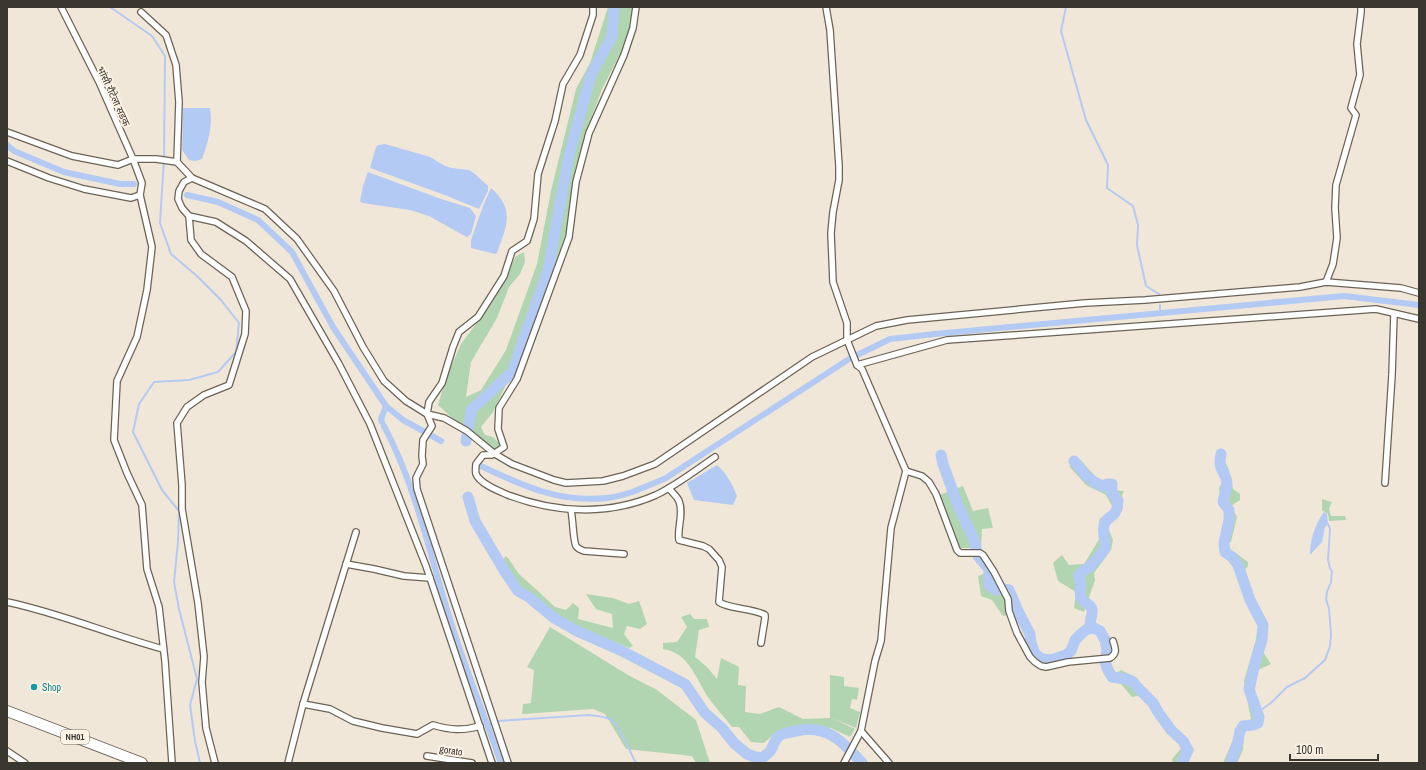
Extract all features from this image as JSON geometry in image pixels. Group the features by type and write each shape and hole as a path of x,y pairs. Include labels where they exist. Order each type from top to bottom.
{"highway":[{"name":"NH01","path":"7,711 142,763"}],"street":[{"name":"भांसी रौटेला सडक","path":"61,7 99,82 133,159 142,183 140,195 152,246 147,290 136,337 117,381 114,440 127,474 142,505 147,569 159,607 172,763"},
{"path":"508,763 417,489 416,478 423,464 422,456 425,437 432,426 426,414 429,402 442,383 453,347 460,332 478,317 504,276 512,251 527,241 534,219 538,174 555,122 563,84 580,54 593,15 593,7"},
{"path":"636,7 633,28 624,55 589,133 576,182 569,237 517,379 499,408 498,429 504,447 495,454 483,455 476,464 476,474 487,485 519,499 536,504 571,510 601,510 629,504 656,495 715,457"},
{"path":"826,7 830,30 839,180 831,233 833,282 847,323 848,342 858,365 862,370 906,471 891,528 881,641 875,661 861,731 844,763"},
{"path":"1326,282 1333,264 1337,238 1335,208 1336,185 1356,115 1351,108 1360,75 1357,44 1361,7"},
{"path":"141,12 166,35 176,65 179,102 177,162"},
{"path":"7,132 72,156 118,165 133,159 156,159 177,162 192,178 265,209 297,238 334,291 363,347 384,381 406,402 426,414 444,418 467,431 495,454 512,464 554,480 566,482 603,482 655,464 812,357 848,342 876,326 907,320 1085,303 1145,300 1292,287 1326,282 1401,288 1419,293"},
{"path":"7,161 49,178 84,189 131,198 140,195"},
{"path":"192,178 184,182 179,190 178,199 182,208 189,216 216,222 246,241 290,278 339,364 370,424 430,578 492,763"},
{"path":"189,216 191,240 201,254 232,277 246,311 244,334 229,385 204,395 187,407 177,423 182,485 182,509 198,603 204,657 202,682 206,728 215,763"},
{"path":"858,365 947,340 1376,309 1419,319"},
{"path":"1384,483 1392,375 1394,314"},
{"path":"906,471 922,476 936,494 957,550 963,554 977,553 983,555 1008,599 1009,611 1014,626 1030,657 1035,662 1046,667 1068,662 1109,658 1114,656 1116,651 1113,641"},
{"path":"669,488 677,498 680,506 681,516 678,540 703,546 719,560 722,567 719,602 722,605 745,608 765,615 761,643"},
{"path":"571,510 574,540 579,548 584,551 624,554"},
{"path":"288,763 303,704 356,532"},
{"path":"346,564 404,576 430,578"},
{"path":"7,602 31,607 139,643 163,649"},
{"path":"303,704 330,709 353,722 417,734 433,725 467,730 480,726"},
{"path":"861,731 889,763"},
{"path":"7,751 25,763"},
{"name":"gorato","path":"427,756 472,763"}],"green space":[{"path":"608,7 633,7 630,28 620,54 602,89 584,138 572,186 567,229 559,253 524,345 493,412 481,427 485,435 493,437 500,444 496,450 452,418 438,405 446,378 461,344 491,304 516,256 524,252 525,262 520,274 509,287 497,318 471,362 466,397 481,390 506,350 537,264 551,191 576,89 590,63"},
{"path":"1081,460 1095,476 1105,484 1111,488 1124,491 1120,500 1123,508 1109,523 1108,528 1113,540 1111,550 1094,573 1095,580 1084,612 1074,608 1076,592 1058,581 1053,563 1062,555 1069,565 1084,564 1101,536 1099,524 1100,518 1110,515 1113,508 1106,495 1086,485 1069,466"},
{"path":"1226,463 1233,489 1240,494 1240,500 1231,506 1237,517 1231,542 1223,541 1227,512 1221,501 1219,488 1222,482 1217,465"},
{"path":"963,486 973,511 988,508 993,528 982,529 981,548 960,548 939,495"},
{"path":"1322,499 1332,502 1329,509 1331,516 1345,516 1346,520 1329,521 1328,514 1322,510"},
{"path":"1223,550 1233,551 1248,562 1248,566 1243,572 1239,572"},
{"path":"505,556 519,574 555,607 566,610 573,603 579,608 578,619 613,628 612,614 596,609 586,594 613,598 629,604 639,601 647,624 640,629 627,626 624,634 633,646 629,648 575,625 549,616 531,606 521,594 503,563"},
{"path":"991,571 1006,599 1007,615 1003,616 992,600 981,596 978,576"},
{"path":"1259,608 1264,619 1267,635 1263,652 1271,664 1258,670 1254,695 1262,725 1256,730 1247,727 1244,734 1243,750 1237,763 1223,763 1240,724 1251,719 1244,681 1259,623 1254,611"},
{"path":"690,614 694,619 707,619 709,627 699,630 695,657 707,667 717,679 721,658 739,667 738,685 746,686 745,712 760,714 779,707 803,719 830,718 830,675 844,677 844,686 859,688 857,700 852,699 850,708 860,712 856,728 831,718 855,729 850,737 831,728 803,725 776,732 764,743 751,742 739,727 732,727 710,700 686,662 680,656 663,649 663,643 677,642 687,627 681,617"},
{"path":"550,627 628,675 657,690 696,720 710,763 696,763 692,756 626,749 605,714 593,709 522,714 523,704 531,703 534,670 527,667"},
{"path":"1109,662 1114,674 1121,670 1137,678 1145,695 1132,697 1121,684 1110,682 1103,673 1103,664"},
{"path":"1184,745 1194,749 1188,763 1173,763 1172,759"}],"water":[{"path":"183,108 210,108 210,128 202,159 195,161 189,160 182,150"},
{"path":"385,144 430,157 445,166 469,170 475,174 488,186 488,191 479,209 370,168 376,147 378,145"},
{"path":"368,172 470,208 476,216 471,234 467,237 429,216 410,210 362,203 360,201"},
{"path":"491,188 504,204 507,219 506,227 497,253 495,254 471,248 471,240"},
{"path":"717,465 729,479 737,496 733,505 694,500 687,483"},
{"path":"1324,512 1327,514 1328,524 1325,527 1322,542 1310,555 1314,532"}],"waterway":[{"path":"110,7 152,36 165,56 164,160 160,223 171,254 197,276 221,300 239,323 236,352 218,372 189,380 154,382 139,404 133,432 162,490 179,511 174,582 179,609 197,679 190,705 200,763"},
{"path":"466,441 471,410 512,372 548,270 569,155 591,75 612,36 614,7"},
{"path":"1066,7 1061,31 1086,120 1108,165 1107,188 1133,206 1138,225 1137,245 1146,286 1159,294"},
{"path":"7,145 14,151 64,172 120,184 134,184"},
{"path":"187,195 218,202 258,220 292,252 333,327 386,406 403,420 441,441"},
{"path":"481,466 527,486 573,498 607,498 629,493 666,478 849,359 890,339 1344,296 1419,305"},
{"path":"1160,305 1160,313"},
{"path":"382,422 381,419 386,406"},
{"path":"384,426 405,472 421,520 455,635 501,763"},
{"path":"1221,454 1220,464 1227,483 1223,502 1229,510 1229,520 1224,543 1225,552 1232,557 1238,565 1250,600 1263,625 1262,640 1249,689 1259,717 1258,723 1243,726 1240,731 1231,763"},
{"path":"941,455 959,508 974,540 978,556 989,569 989,585 994,589 1000,590"},
{"path":"1074,461 1086,475 1097,484 1102,486 1112,484 1111,492 1118,501 1116,511 1107,519 1104,525 1103,531 1105,548 1093,564 1081,572 1078,576 1081,582 1080,594 1082,599 1090,605 1092,609 1091,628"},
{"path":"468,497 475,521 518,591 529,597 554,618 577,631 622,651 685,684 705,713 722,728 734,743 747,754 762,758 770,751 779,736 796,731 817,730 834,736 862,763"},
{"path":"1257,714 1287,687 1305,678 1325,660 1330,646 1331,635 1329,609 1326,599 1332,572 1328,560 1330,529 1328,524"},
{"path":"1004,589 1009,590 1030,634 1031,643 1035,654 1042,659 1051,660 1066,655 1071,651 1075,640 1087,629 1094,628 1100,631 1105,640 1107,650 1105,661 1112,677 1127,679 1133,682 1153,703 1171,730 1183,741 1188,750 1182,763"},
{"path":"498,721 589,715 601,716 613,721 619,729 636,763"}],"place":[{"name":"Shop","path":"34,687"}]}
